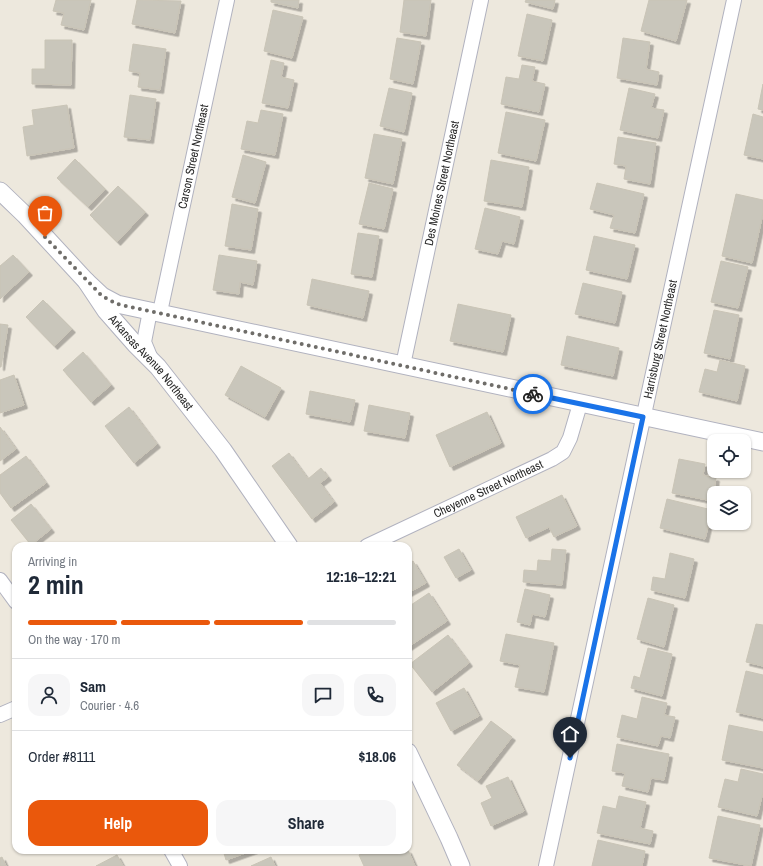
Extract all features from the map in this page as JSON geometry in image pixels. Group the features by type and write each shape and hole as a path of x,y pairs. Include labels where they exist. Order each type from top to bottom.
{"street":[{"name":"Carson Street Northeast","path":"152,361 144,342 155,312 227,0"},
{"name":"Des Moines Street Northeast","path":"403,365 481,0"},
{"name":"Harrisburg Street Northeast","path":"546,866 734,0"},
{"name":"Arkansas Avenue Northeast","path":"0,191 25,215 86,281 106,311 152,361 223,450 286,542"},
{"path":"86,281 102,296 117,304 763,442"},
{"name":"Cheyenne Street Northeast","path":"375,542 552,460 563,452 570,438 580,404"},
{"path":"0,580 12,596"},
{"path":"0,715 12,710"},
{"path":"412,760 461,866"},
{"path":"173,854 180,866"}],"building":[{"path":"56,0 91,0 84,30 61,25 64,13 53,11"},
{"path":"137,0 181,1 175,33 132,24"},
{"path":"271,0 299,0 298,8 271,2"},
{"path":"404,0 431,0 426,36 400,32"},
{"path":"526,0 555,0 553,9 525,2"},
{"path":"649,0 687,0 676,41 641,31"},
{"path":"273,10 303,17 292,58 264,51"},
{"path":"527,14 552,20 543,61 518,56"},
{"path":"397,38 421,42 413,84 390,79"},
{"path":"623,38 650,42 646,69 659,72 657,85 617,78"},
{"path":"45,40 72,40 71,85 32,84 32,69 45,69"},
{"path":"133,44 166,49 160,90 138,87 140,73 129,71"},
{"path":"271,60 284,63 281,77 294,80 288,108 262,103"},
{"path":"522,65 535,67 532,81 545,84 539,112 501,104 506,77 519,79"},
{"path":"763,84 763,110 758,109"},
{"path":"389,88 412,93 404,132 380,126"},
{"path":"629,88 655,94 651,108 664,110 658,138 620,130"},
{"path":"130,95 156,99 150,140 124,137"},
{"path":"67,105 74,148 27,156 23,127 34,125 32,110"},
{"path":"261,110 283,114 275,155 241,149 247,121 258,123"},
{"path":"506,112 545,120 536,161 498,153"},
{"path":"753,114 763,117 763,159 744,155"},
{"path":"374,134 402,139 393,184 365,178"},
{"path":"618,137 656,143 650,184 624,179 626,166 614,164"},
{"path":"243,155 266,162 255,203 232,197"},
{"path":"75,159 105,189 88,207 57,178"},
{"path":"491,160 529,167 522,207 484,201"},
{"path":"369,183 393,189 384,229 359,224"},
{"path":"597,183 644,194 635,233 610,228 614,215 590,209"},
{"path":"118,186 145,212 117,242 90,215"},
{"path":"736,194 763,200 763,213 752,263 722,256"},
{"path":"232,204 258,209 251,250 225,246"},
{"path":"485,208 520,217 514,244 502,241 498,254 475,249"},
{"path":"358,233 379,236 372,277 351,274"},
{"path":"594,236 635,245 627,279 586,270"},
{"path":"13,255 29,272 0,299 0,266"},
{"path":"219,255 257,261 253,285 240,282 239,294 213,290"},
{"path":"721,261 748,267 738,308 711,302"},
{"path":"312,279 369,291 363,318 307,305"},
{"path":"583,283 622,292 615,323 575,314"},
{"path":"43,300 72,329 54,346 26,317"},
{"path":"458,304 511,315 503,352 450,341"},
{"path":"714,310 739,315 730,359 704,353"},
{"path":"0,324 8,325 1,367 0,367"},
{"path":"567,336 619,348 613,376 561,365"},
{"path":"83,352 111,385 91,402 63,370"},
{"path":"720,360 745,366 737,401 699,392 705,369 717,372"},
{"path":"241,366 281,388 265,417 225,395"},
{"path":"14,375 24,405 0,413 0,380"},
{"path":"310,391 355,400 350,422 306,414"},
{"path":"369,405 410,413 405,438 364,431"},
{"path":"129,407 157,444 134,463 105,426"},
{"path":"487,412 501,443 450,467 436,435"},
{"path":"0,427 16,449 0,461"},
{"path":"289,453 308,479 321,468 328,477 320,483 334,502 312,519 272,466"},
{"path":"26,456 46,483 11,508 0,493 0,475"},
{"path":"679,459 705,464 703,475 707,476 707,478 716,478 715,486 707,486 707,500 672,493"},
{"path":"562,495 577,526 554,537 549,527 526,538 516,517"},
{"path":"667,499 707,509 707,530 705,539 660,528"},
{"path":"31,504 51,529 35,542 29,542 11,520"},
{"path":"459,549 471,570 456,578 444,557"},
{"path":"552,549 566,550 562,585 523,582 524,570 537,571 538,560 551,561"},
{"path":"670,553 694,559 685,598 651,590 653,577 665,579"},
{"path":"412,562 426,583 412,591"},
{"path":"525,589 550,595 545,617 532,614 530,625 517,622"},
{"path":"429,593 447,621 412,644 412,604"},
{"path":"648,598 674,605 664,647 637,639"},
{"path":"756,624 763,625 763,666 746,662"},
{"path":"506,634 554,643 544,692 515,687 520,665 500,661"},
{"path":"448,635 469,663 432,692 412,667 412,662"},
{"path":"648,648 672,654 662,696 631,688 634,676 640,678"},
{"path":"746,671 763,675 763,718 736,712"},
{"path":"464,688 479,716 451,731 436,703"},
{"path":"642,697 667,703 664,715 675,717 670,738 661,736 658,746 617,737 622,715 637,719"},
{"path":"491,721 512,737 478,781 457,765"},
{"path":"729,725 763,732 763,768 722,760"},
{"path":"617,744 669,754 664,780 651,778 648,792 622,786 625,773 612,771"},
{"path":"741,769 763,774 763,792 757,816 718,807 725,779 738,782"},
{"path":"508,777 524,811 491,826 481,803 492,798 486,786"},
{"path":"619,796 646,802 640,828 653,831 650,844 597,833 603,806 616,809"},
{"path":"718,816 760,825 751,866 709,858"},
{"path":"598,840 645,851 642,866 592,866"},
{"path":"224,854 243,854 226,860"},
{"path":"410,854 415,866 364,866 359,855"},
{"path":"117,855 123,866 96,866"},
{"path":"2,857 6,866 0,866 0,858"},
{"path":"271,857 275,866 251,866"}],"way so far":[{"path":"45,237 102,296 117,304 533,394"}],"route":[{"path":"533,394 643,417 570,758"}]}
